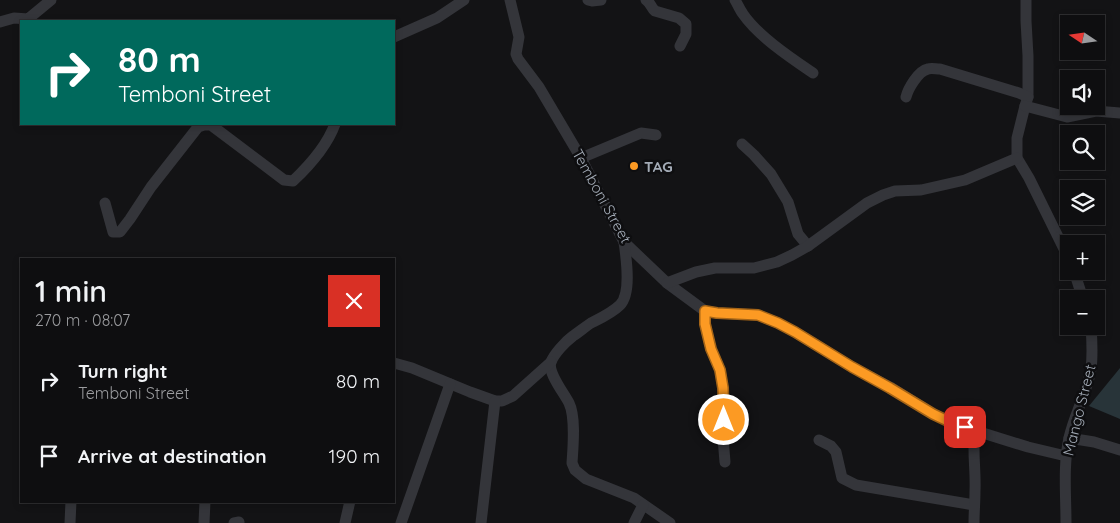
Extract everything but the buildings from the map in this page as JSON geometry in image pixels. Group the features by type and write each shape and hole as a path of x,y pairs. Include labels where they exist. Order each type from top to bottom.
{"street":[{"path":"0,22 14,18 28,19 51,0"},
{"path":"395,37 437,18 464,0"},
{"name":"Temboni Street","path":"510,0 519,38 516,54 518,59 539,87 581,158 624,242 667,283 705,311"},
{"path":"588,0 602,0"},
{"path":"646,0 655,11 679,18 686,24 686,34 680,46"},
{"path":"735,0 751,24 786,55 813,74"},
{"path":"1026,0 1028,56 1026,102 1017,138 1017,158 1060,241"},
{"path":"906,97 908,90 922,72 927,69 940,69 953,72 1067,117 1096,111 1120,113"},
{"path":"105,203 113,232 120,232 157,179 198,127 204,125"},
{"path":"211,125 284,180 293,181 313,161 332,133 335,125"},
{"path":"581,158 641,133 656,135"},
{"path":"742,144 754,154 770,174 788,202 798,234 808,246"},
{"path":"667,283 696,272 714,268 754,268 777,262 808,246 867,203 883,195 895,191 921,190 966,180 1017,158"},
{"path":"395,363 412,368 495,401 502,401 513,396 551,362 566,342 622,304 627,287 624,242"},
{"path":"725,462 723,388 720,370 711,349 705,324 705,311 758,315 778,323 933,414 954,424 1028,447 1066,456"},
{"name":"Mango Street","path":"1066,523 1066,456 1069,438 1090,370 1091,335"},
{"path":"551,362 552,373 570,406 573,418 572,463 575,470 586,479 634,498 670,523"},
{"path":"401,523 450,384"},
{"path":"481,523 495,401"},
{"path":"974,523 973,455 975,430"},
{"path":"1069,438 1120,450"},
{"path":"818,440 831,446 836,452 842,478 847,481 974,505"},
{"path":"70,523 71,503"},
{"path":"204,523 205,503"},
{"path":"344,523 349,503"},
{"path":"634,523 643,504"}],"shaded area":[{"path":"1120,368 1120,419 1089,406"}],"place":[{"name":"TAG","path":"634,166"}],"route":[{"path":"724,420 723,388 720,370 711,349 705,324 705,311 758,315 778,323 933,414 965,427"}]}
